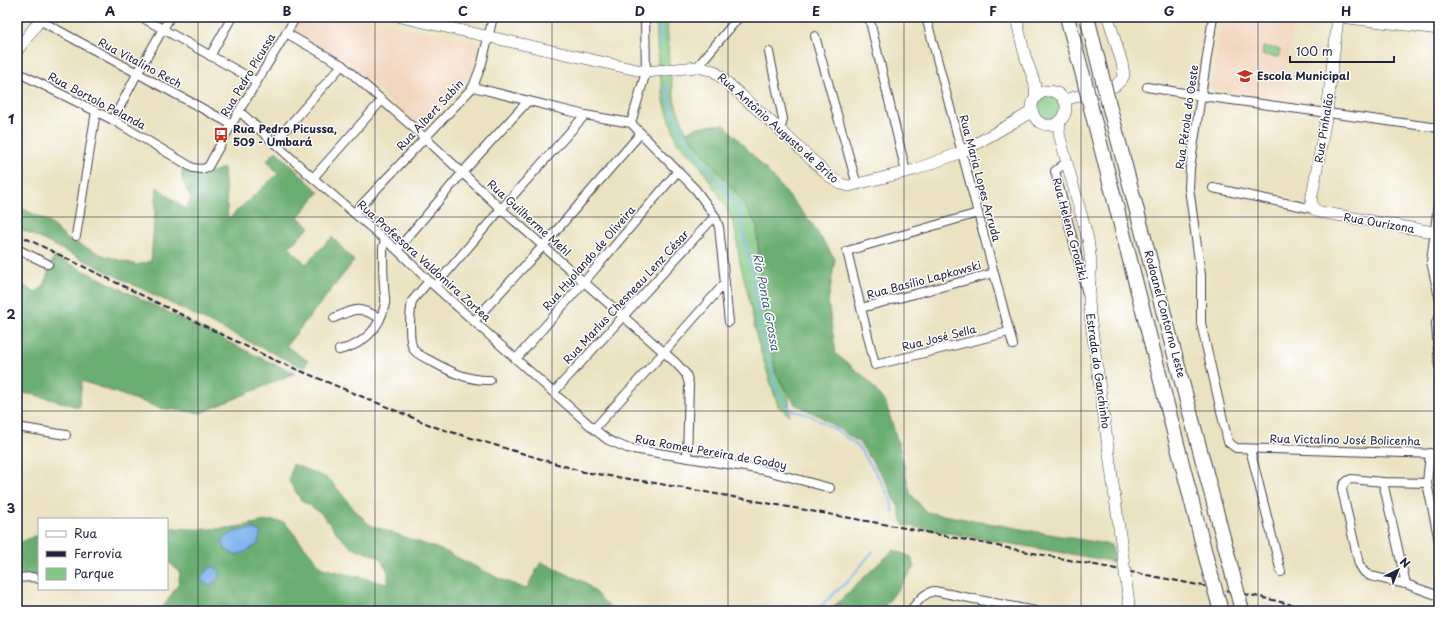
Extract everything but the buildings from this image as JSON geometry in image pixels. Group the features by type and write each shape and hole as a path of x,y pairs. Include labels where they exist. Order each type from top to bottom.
{"highway":[{"name":"Rodoanel Contorno Leste","path":"1067,17 1220,611"},
{"name":"Rodoanel Contorno Leste","path":"1087,17 1242,611"}],"street":[{"path":"141,17 256,81"},
{"path":"113,120 137,74 170,17"},
{"path":"210,56 232,17"},
{"name":"Rua Pedro Picussa","path":"208,167 256,81 296,17"},
{"name":"Rua Antônio Augusto de Brito","path":"401,17 646,72 697,67 714,71 830,177 841,184 849,186 906,172 962,152 1032,109"},
{"name":"Rua Albert Sabin","path":"354,213 424,137 473,87 482,63 493,17"},
{"path":"631,123 646,72 646,17"},
{"path":"697,67 739,17"},
{"path":"869,17 906,172"},
{"name":"Rua Maria Lopes Arruda","path":"926,17 1013,345"},
{"path":"1016,17 1040,78 1049,91"},
{"path":"1016,17 1026,59 1036,86 1032,109 1040,123 1055,123 1065,112 1066,107 1064,100 1058,94 1049,91 1044,92 1032,109"},
{"path":"1064,100 1115,86 1122,79 1124,75 1122,63 1108,17"},
{"name":"Rua Pérola do Oeste","path":"1213,17 1190,168 1189,188 1200,275 1201,324 1228,442 1236,448 1250,449"},
{"path":"1340,17 1439,30"},
{"name":"Rua Pinhalão","path":"1317,210 1311,201 1327,113 1340,17"},
{"path":"17,51 41,19"},
{"name":"Rua Vitalino Rech","path":"41,19 137,74 231,124"},
{"name":"Rua Guilherme Mehl","path":"286,33 342,65 424,137 501,209 675,362 688,378 687,458"},
{"path":"815,36 857,185"},
{"path":"769,52 783,119 782,124 778,128"},
{"path":"274,143 342,65"},
{"name":"Rua Bortolo Pelanda","path":"17,72 113,120 193,168 202,169 208,167"},
{"path":"1147,86 1202,96 1439,128"},
{"path":"473,87 585,115 631,123 696,190 715,216 719,227 729,322"},
{"path":"313,178 382,100"},
{"path":"397,250 462,173 528,100"},
{"path":"76,236 96,111"},
{"name":"Rua Professora Valdomira Zortea","path":"239,111 313,178 397,250 594,429"},
{"path":"490,380 480,380 451,372 419,354 414,349 411,341 412,301 432,283 501,209 585,115"},
{"name":"Estrada do Ganchinho","path":"1055,123 1088,239 1091,266 1089,301 1090,321 1130,611"},
{"path":"474,321 543,246 641,133"},
{"name":"Rua Helena Grodzki","path":"1067,162 1055,170 1089,301"},
{"name":"Rua Hyolando de Oliveira","path":"516,359 584,282 678,171"},
{"path":"1213,188 1317,210"},
{"path":"1439,197 1436,233 1431,262 1439,297"},
{"name":"Rua Ourizona","path":"1317,210 1436,233"},
{"path":"860,308 847,251 978,213"},
{"name":"Rua Marlus Chesneau Lenz César","path":"554,392 715,216"},
{"path":"339,350 351,348 361,341 373,331 380,318 385,303 383,248 385,240"},
{"path":"17,249 48,264"},
{"name":"Rua Basílio Lapkowski","path":"860,308 994,273"},
{"path":"594,429 725,283"},
{"name":"Rua José Sella","path":"860,308 875,365 1009,332"},
{"path":"334,318 355,309 366,310 380,318"},
{"path":"1439,317 1436,323 1439,366"},
{"path":"17,427 66,435"},
{"name":"Rua Romeu Pereira de Godoy","path":"594,429 608,440 627,448 763,470 830,488"},
{"path":"1250,449 1281,572"},
{"name":"Rua Victalino José Bolicenha","path":"1250,449 1439,454"},
{"path":"1430,453 1427,483 1439,541"},
{"path":"1427,483 1383,482 1351,478 1346,480 1342,490 1359,564 1364,572 1370,576 1406,584 1439,596"},
{"path":"1383,482 1406,584"},
{"path":"17,578 32,577 38,579"},
{"path":"910,611 922,597 928,592 934,591 1035,611"}],"shaded area":[{"path":"302,17 360,17 478,43 473,69 420,128 348,62 293,31"},
{"path":"1222,17 1283,17 1294,19 1283,100 1212,89"}],"green space":[{"path":"656,17 667,17 669,65 675,103 686,132 740,198 757,226 758,259 768,333 776,373 789,398 789,415 778,406 757,339 740,262 735,228 725,205 697,161 677,142 665,105 658,63"},
{"path":"1263,47 1280,49 1279,57 1262,55"},
{"path":"1049,95 1058,99 1062,108 1058,117 1049,121 1040,117 1036,108 1040,99"},
{"path":"724,124 770,174 810,221 835,259 828,302 836,354 867,379 886,404 899,446 910,493 926,512 1111,545 1116,562 903,525 899,508 885,480 860,443 821,417 795,404 776,373 762,294 757,226 740,198 686,132 698,127"},
{"path":"276,151 319,192 298,217 310,227 289,247 306,264 332,237 354,261 286,346 308,361 304,368 17,227 17,206 49,222 67,239 105,256 137,265 151,261 157,187 185,209 191,199 182,179 182,167 212,172 224,168 228,219 278,174 267,160"},
{"path":"54,256 265,360 295,373 201,413 160,408 82,381 79,407 35,395 17,392 17,281 35,293 43,287"},
{"path":"293,464 329,479 354,509 370,525 444,551 500,579 526,589 541,562 586,583 613,611 160,611 178,585 180,573 168,561 168,527 220,529 267,521 279,521 285,523 322,568 388,584 388,571 378,556 354,549 341,538 321,513 301,500 289,481"},
{"path":"34,536 38,536 38,577 17,573 18,544"},
{"path":"894,550 911,557 915,567 884,607 879,611 829,611 876,566"}],"water":[{"path":"255,529 261,532 258,544 245,552 235,555 226,550 222,541 226,537 237,531"},
{"path":"213,566 220,572 219,577 213,583 208,585 200,579 207,570"}],"waterway":[{"name":"Rio Ponta Grossa","path":"659,17 661,45"},
{"name":"Rio Ponta Grossa","path":"666,85 675,120 692,149 730,195 741,215 745,242 752,270 759,326 777,391 791,410 809,415 836,430 858,446 876,473 891,500 893,513"},
{"name":"Rio Ponta Grossa","path":"815,611 849,580 873,551"}],"railway":[{"path":"17,234 272,359 435,427 584,472 655,483 889,525 1260,597 1318,611"}],"place":[{"name":"Escola Municipal","path":"1245,76"},
{"name":"Rua Pedro Picussa, 509 - Umbará","path":"221,135"}]}
